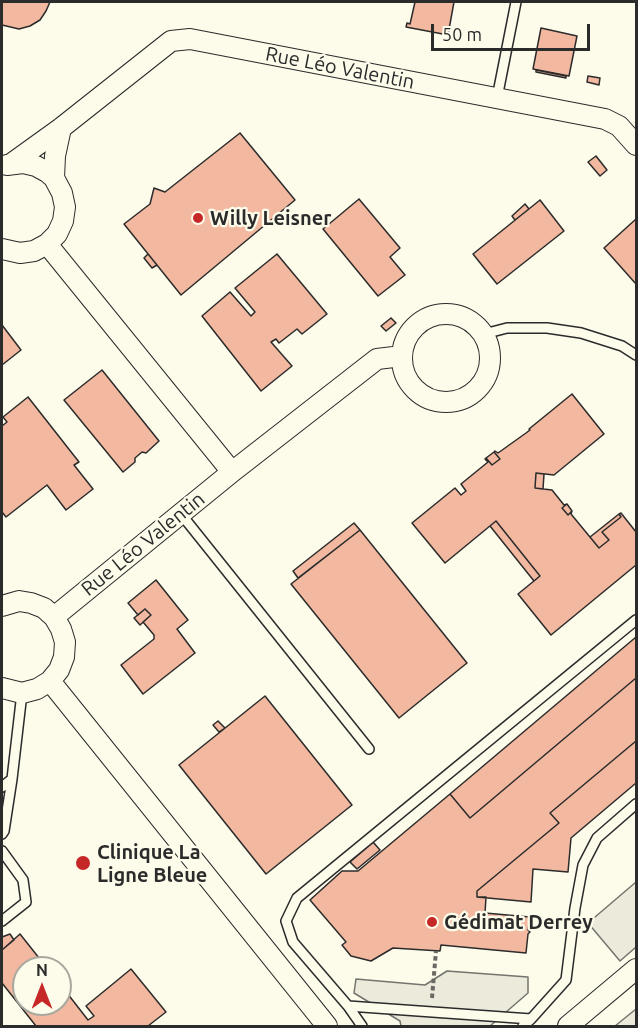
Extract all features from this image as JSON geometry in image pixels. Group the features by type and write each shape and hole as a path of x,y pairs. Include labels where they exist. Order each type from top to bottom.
{"street":[{"name":"Rue Léo Valentin","path":"6,165 61,129 171,41 190,39 605,119 619,126 636,145"},
{"path":"2,249 20,253 34,251 47,244 57,234 63,221 65,207 62,193 54,178 55,156 61,129"},
{"name":"Rue Léo Valentin","path":"6,165 24,163 36,166 54,178"},
{"path":"47,244 232,472"},
{"path":"448,314 474,323 484,334 491,360 487,375 479,388 467,397 452,402 437,401 423,395 411,385 404,371 402,356 405,342 412,330 422,321 435,315 448,314"},
{"name":"Rue Léo Valentin","path":"54,617 232,472 377,359 402,356"},
{"path":"2,606 19,602 32,603 44,608 54,617 61,629 65,650 59,670 50,681 37,689 22,693 2,688"},
{"path":"50,681 327,1026"},
{"path":"579,1023 636,969"}],"lane":[{"path":"497,98 516,2"},
{"path":"484,334 507,328 546,328 581,333 622,346 636,355"},
{"path":"181,514 369,749"},
{"path":"362,1026 348,1006 293,942 286,921 297,898 636,620"},
{"path":"2,834 12,779 22,693"},
{"path":"2,787 12,779"},
{"path":"523,1026 566,980 574,908 583,865 597,838 636,804"},
{"path":"2,851 23,879 26,902 2,921"},
{"path":"348,1006 531,1019"}],"path":[{"path":"431,1012 436,951"}],"shaded area":[{"path":"636,882 636,947 620,961 588,923"},
{"path":"447,971 528,977 528,993 490,1026 401,1026 400,1021 354,993 356,979 425,985"},
{"path":"636,1009 636,1026 615,1026"}],"building":[{"path":"2,2 50,2 40,20 19,29 2,25"},
{"path":"415,2 454,2 448,35 406,27 407,23 410,24"},
{"path":"541,28 577,36 569,76 533,69"},
{"path":"536,70 566,76 566,78 536,72"},
{"path":"588,76 600,78 599,85 587,82"},
{"path":"240,133 295,200 181,295 124,224 150,204 154,188 165,192"},
{"path":"596,156 607,170 600,176 588,162"},
{"path":"359,199 400,248 390,257 405,275 378,296 323,229"},
{"path":"540,200 564,231 497,284 473,254"},
{"path":"525,204 529,209 515,220 512,216"},
{"path":"636,219 636,284 604,248"},
{"path":"148,254 157,265 152,268 144,258"},
{"path":"277,254 327,314 302,334 297,329 279,343 276,339 271,342 292,366 261,391 202,316 230,292 251,316 255,312 235,288"},
{"path":"391,318 396,323 386,331 381,326"},
{"path":"2,325 21,350 2,365"},
{"path":"102,370 159,441 146,453 142,452 135,458 135,462 123,472 64,400"},
{"path":"572,394 604,434 554,475 536,473 535,488 552,490 564,505 567,504 562,508 568,515 572,511 571,514 599,548 609,540 602,532 621,517 619,514 621,513 636,532 636,565 551,635 518,594 540,576 496,521 445,563 412,523 455,488 461,495 466,491 461,484 488,462 486,458 492,465 500,459 495,451 498,453 526,433"},
{"path":"28,397 79,462 74,465 93,489 66,510 47,485 6,517 2,512 2,426 7,422 3,417"},
{"path":"494,452 500,459 492,465 486,458"},
{"path":"536,473 544,474 543,489 535,488"},
{"path":"567,504 572,511 568,515 562,508"},
{"path":"619,514 621,517 602,532 609,540 599,548 590,537"},
{"path":"496,521 540,576 534,581 490,526"},
{"path":"354,523 360,530 298,578 293,571"},
{"path":"360,530 467,663 399,718 291,584"},
{"path":"156,580 188,620 177,629 195,653 143,694 121,665 154,639 154,635 143,622 151,615 145,609 138,615 128,603"},
{"path":"145,609 151,615 140,625 134,618"},
{"path":"636,637 636,678 470,818 450,794"},
{"path":"636,678 636,741 550,813 559,823 477,891 477,897 486,897 485,913 530,917 526,953 441,945 440,951 393,948 371,961 351,956 342,945 346,942 310,900 342,871 358,871 450,794 470,818"},
{"path":"265,696 352,805 266,874 179,765"},
{"path":"218,721 225,728 219,732 213,725"},
{"path":"636,741 636,783 571,838 568,872 533,869 531,902 477,897 477,891 559,823 550,813"},
{"path":"373,842 380,850 357,869 350,862"},
{"path":"10,934 14,940 2,950 2,937"},
{"path":"20,934 37,956 12,956 12,996 2,983 2,950"},
{"path":"131,969 166,1012 148,1026 36,1026 28,1016 72,1016 72,999 88,1020 94,1016 86,1006"}],"place":[{"name":"Willy Leisner","path":"198,218"},
{"name":"Clinique La Ligne Bleue","path":"83,863"},
{"name":"Gédimat Derrey","path":"432,922"}]}
